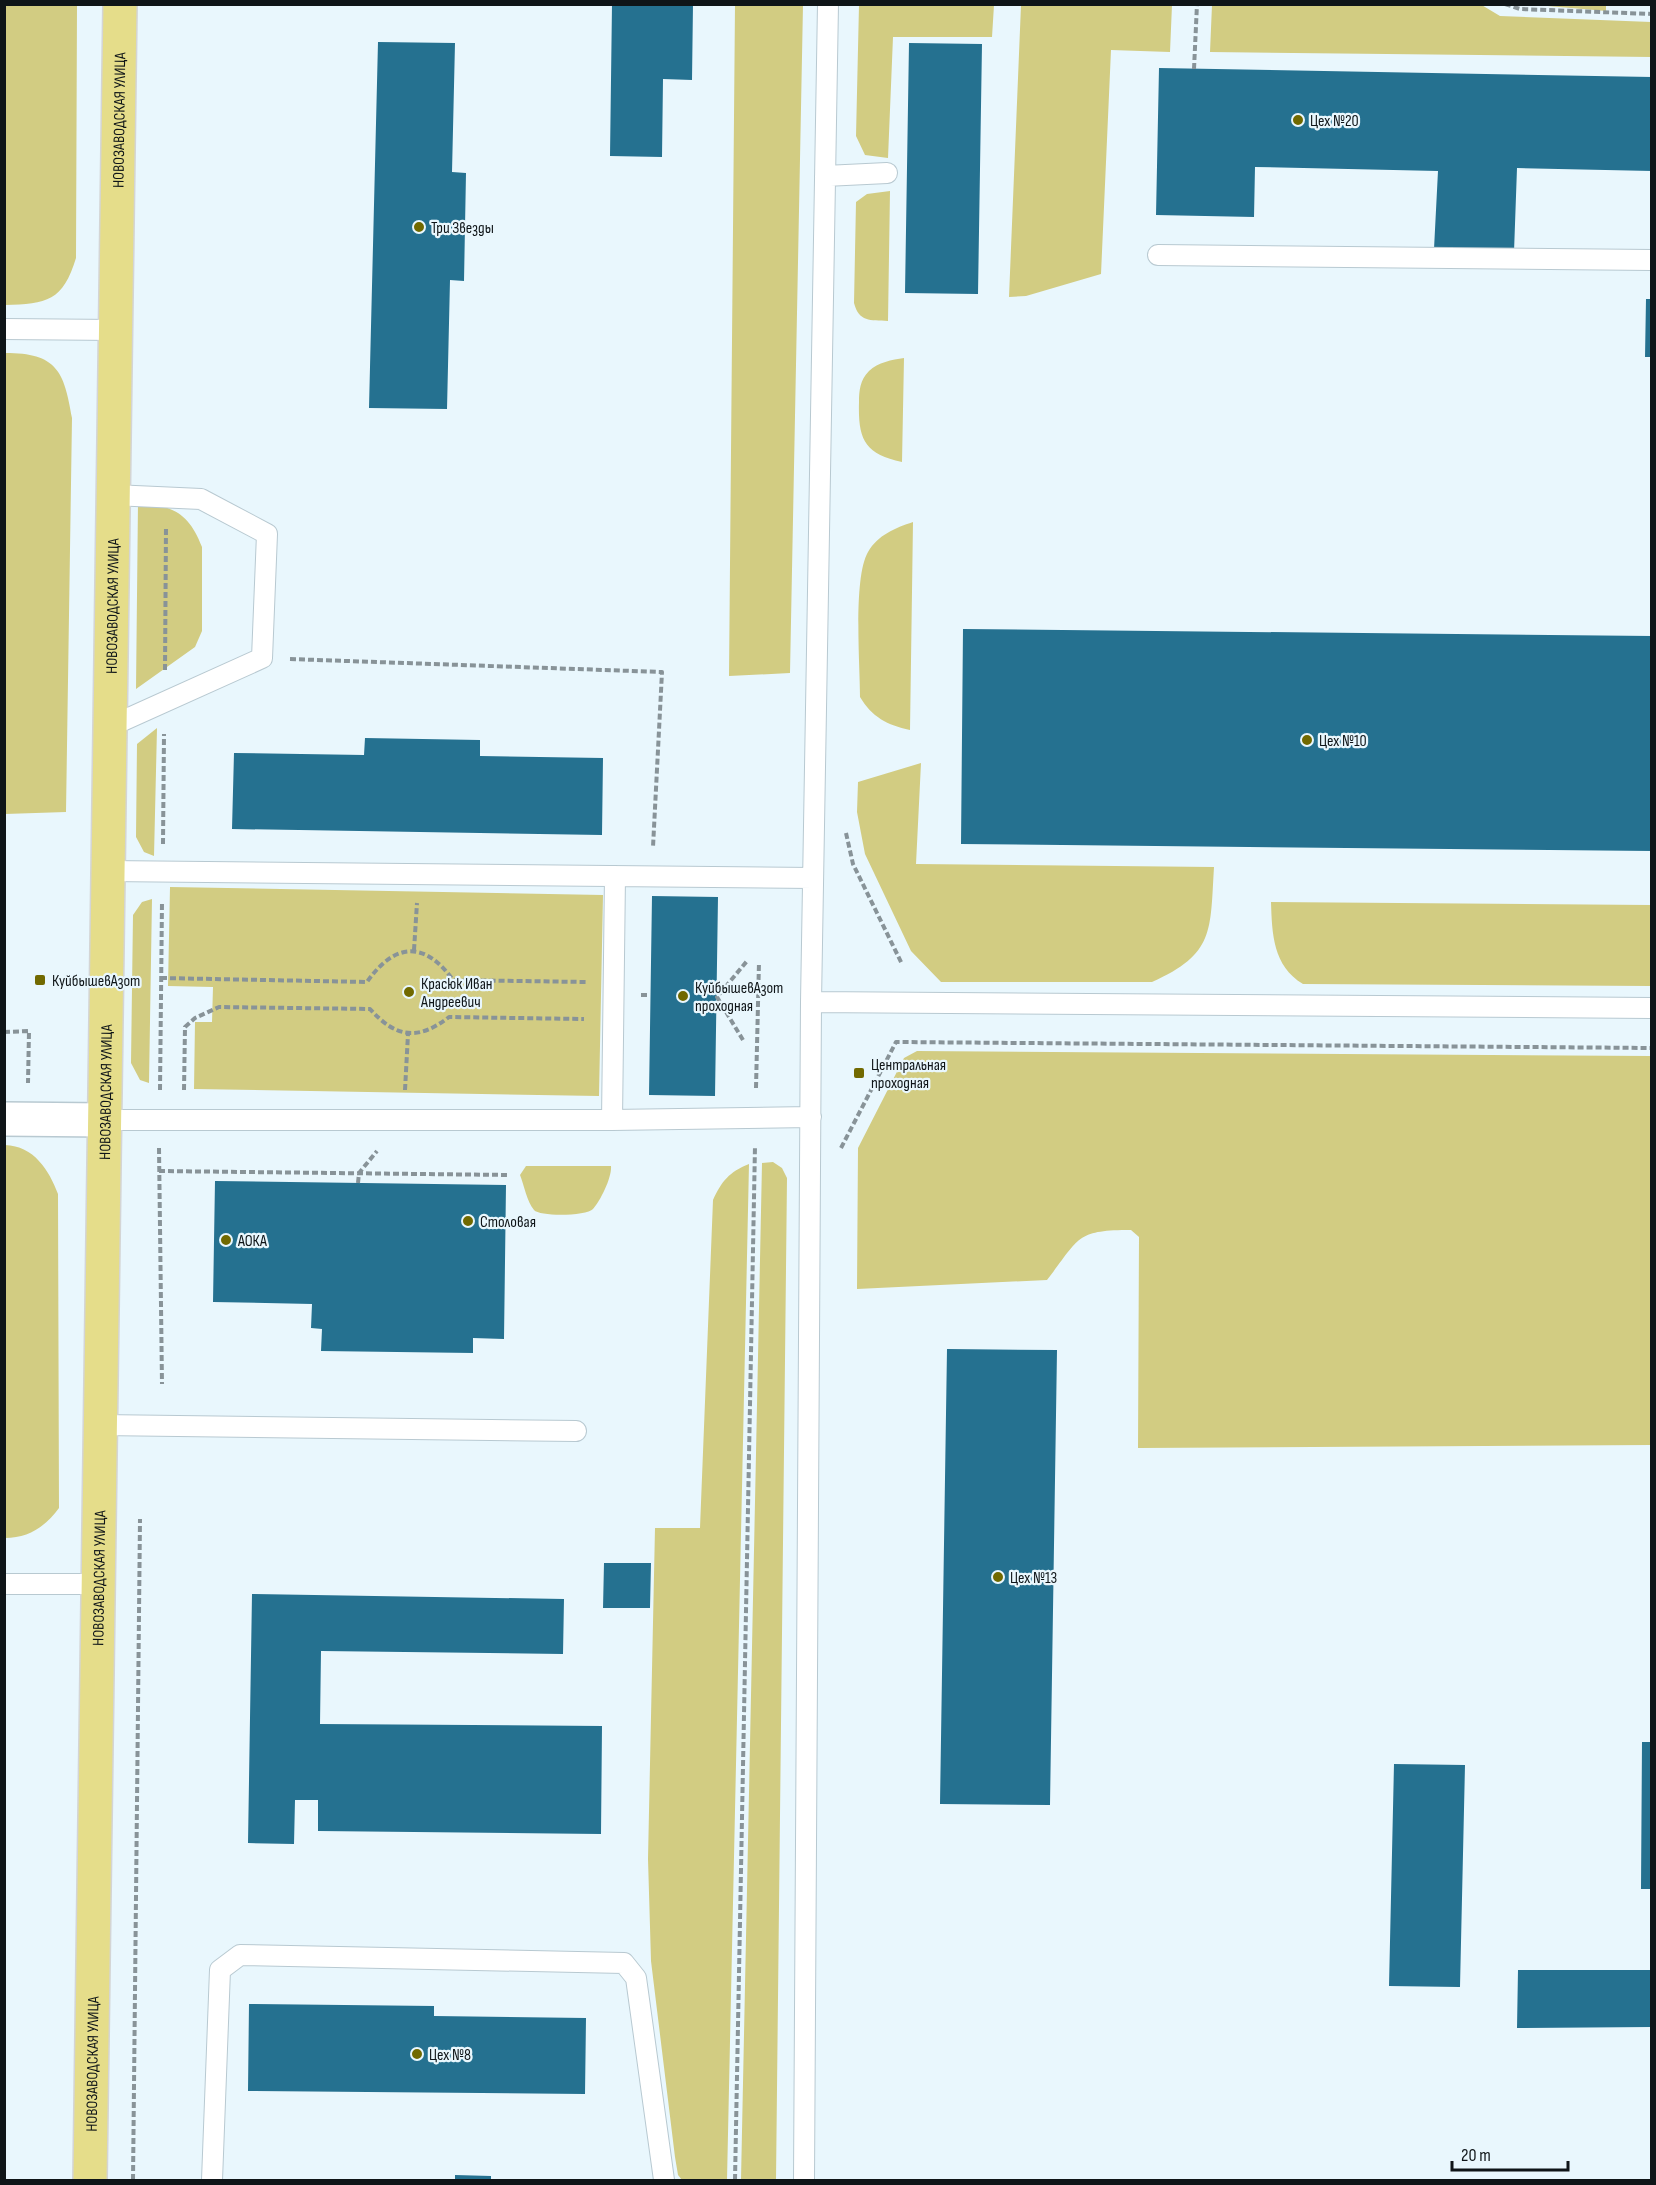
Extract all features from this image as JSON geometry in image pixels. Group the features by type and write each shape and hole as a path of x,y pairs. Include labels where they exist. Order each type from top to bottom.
{"main road":[{"name":"НОВОЗАВОДСКАЯ УЛИЦА","path":"90,2181 120,4"}],"street":[{"path":"4,1119 105,1120"}],"lane":[{"path":"804,2181 811,1002 828,4"},
{"path":"825,176 887,173"},
{"path":"1158,255 1652,260"},
{"path":"4,329 116,330"},
{"path":"109,728 262,658 267,534 201,499 113,495"},
{"path":"107,871 813,878"},
{"path":"612,1120 615,876"},
{"path":"811,1002 1652,1008"},
{"path":"105,1120 612,1120 811,1117"},
{"path":"100,1425 576,1431"},
{"path":"4,1584 98,1584"},
{"path":"212,2181 220,1970 240,1955 624,1963 636,1978 664,2181"}],"path":[{"path":"1194,69 1197,4"},
{"path":"1505,4 1520,9 1652,14"},
{"path":"1622,13 1623,4"},
{"path":"262,658 662,672 654,845 642,876"},
{"path":"414,950 418,873"},
{"path":"4,915 4,975"},
{"path":"161,978 367,982 377,968 389,958 414,950 437,959 453,980 613,982"},
{"path":"743,1040 717,997 747,962"},
{"path":"735,2181 759,962"},
{"path":"184,1091 184,1027 195,1018 219,1007 370,1009 380,1021 408,1034 421,1034 435,1028 449,1017 614,1020"},
{"path":"4,1032 29,1031 28,1090"},
{"path":"896,1042 1652,1048"},
{"path":"159,1172 509,1175"},
{"path":"133,2181 140,1519"}],"shaded area":[{"path":"1480,4 1500,16 1651,22 1651,57 1210,52 1212,5"},
{"path":"1523,4 1606,4 1606,11"},
{"path":"4,5 77,5 76,258 59,292 42,301 5,305"},
{"path":"735,5 803,5 790,673 729,676"},
{"path":"859,5 994,5 992,37 893,37 888,158 865,155 856,136"},
{"path":"1021,5 1172,5 1170,52 1111,50 1101,274 1026,296 1009,297"},
{"path":"890,191 888,321 871,320 859,314 854,303 856,202 867,194"},
{"path":"5,353 36,357 47,361 55,368 65,388 72,418 66,812 5,814"},
{"path":"904,358 902,462 879,454 866,443 860,426 859,398 862,382 869,371 881,363"},
{"path":"138,502 161,506 178,513 197,535 202,547 202,631 195,647 136,689"},
{"path":"913,522 910,730 894,726 881,719 860,697 858,622 860,581 868,552 888,533"},
{"path":"157,728 154,856 144,852 136,837 137,744"},
{"path":"921,763 916,864 1214,867 1209,924 1198,950 1173,972 1152,982 941,982 911,951 865,854 857,812 858,782"},
{"path":"170,887 603,895 599,1096 194,1089 195,1022 212,1022 213,987 168,986"},
{"path":"152,899 149,1083 140,1080 131,1063 133,915 142,902"},
{"path":"1271,902 1651,905 1651,986 1303,984 1293,977 1280,959 1272,926"},
{"path":"917,1051 1651,1056 1651,1445 1138,1448 1139,1237 1131,1230 1099,1232 1080,1239 1047,1280 857,1289 858,1148 904,1058"},
{"path":"5,1145 24,1150 39,1161 50,1176 58,1194 59,1508 48,1521 29,1534 5,1538"},
{"path":"773,1162 782,1168 787,1178 776,2180 741,2180 762,1163"},
{"path":"749,1164 727,2180 682,2180 678,2175 675,2157 651,1961 648,1859 655,1528 700,1528 713,1200 727,1178 736,1170"},
{"path":"526,1166 611,1166 605,1188 593,1209 564,1215 545,1214 534,1210 520,1175"}],"building":[{"path":"612,4 693,4 692,80 663,79 662,157 610,156"},
{"name":"Три Звезды","path":"378,42 455,43 452,172 466,173 464,281 450,280 447,409 369,408"},
{"path":"909,43 982,44 978,294 905,293"},
{"path":"1159,68 1652,77 1652,171 1517,168 1514,252 1434,249 1438,171 1255,167 1254,217 1156,215"},
{"path":"1646,299 1652,299 1652,357 1645,357"},
{"name":"Цех №10","path":"963,629 1652,636 1652,851 961,844"},
{"path":"365,738 480,740 480,756 603,758 602,835 232,829 234,753 364,755"},
{"name":"КуйбышевАзот проходная","path":"652,896 718,897 715,1096 649,1095"},
{"path":"215,1181 506,1185 504,1339 473,1338 473,1353 321,1351 322,1329 311,1328 312,1304 213,1302"},
{"name":"Цех №13","path":"947,1349 1057,1350 1050,1805 940,1804"},
{"path":"604,1563 651,1563 650,1608 603,1608"},
{"path":"252,1594 564,1599 563,1654 321,1651 320,1724 602,1726 601,1834 318,1831 318,1800 295,1800 294,1844 248,1843"},
{"path":"1642,1742 1652,1742 1652,1889 1641,1889"},
{"path":"1394,1764 1465,1765 1460,1987 1389,1986"},
{"path":"1518,1970 1652,1970 1652,2027 1517,2028"},
{"name":"Цех №8","path":"249,2004 434,2006 434,2016 586,2018 585,2094 248,2091"},
{"path":"455,2175 491,2176 491,2180 455,2180"}],"place":[{"name":"Цех №20","path":"1298,120"},
{"name":"Три Звезды","path":"419,227"},
{"name":"Цех №10","path":"1307,740"},
{"name":"КуйбышевАзот","path":"40,980"},
{"name":"Красюк Иван Андреевич","path":"409,992"},
{"name":"КуйбышевАзот проходная","path":"683,996"},
{"name":"Центральная проходная","path":"859,1073"},
{"name":"Столовая","path":"468,1221"},
{"name":"АОКА","path":"226,1240"},
{"name":"Цех №13","path":"998,1577"},
{"name":"Цех №8","path":"417,2054"}]}
